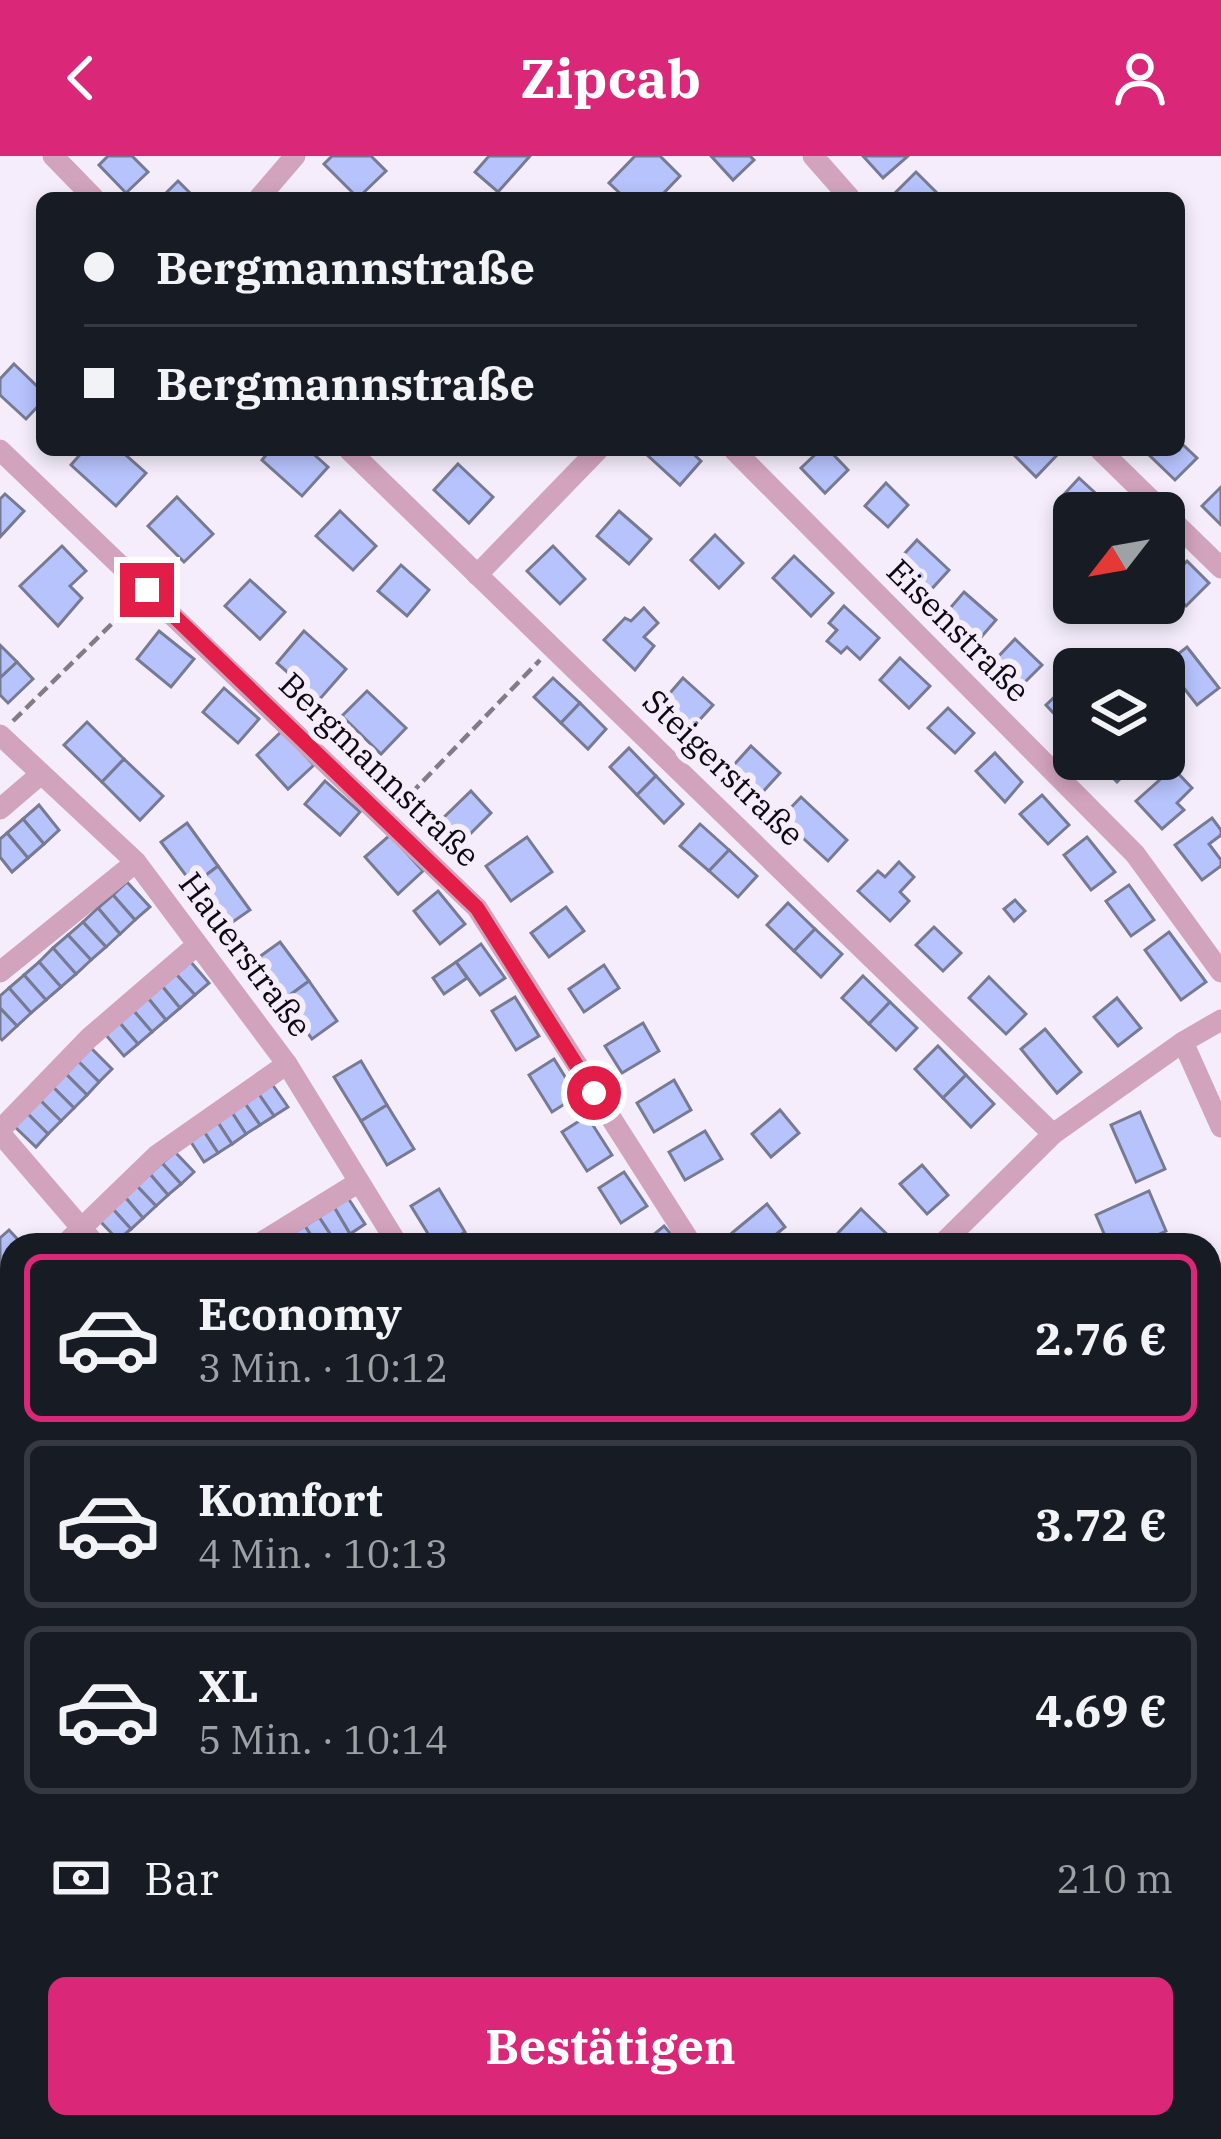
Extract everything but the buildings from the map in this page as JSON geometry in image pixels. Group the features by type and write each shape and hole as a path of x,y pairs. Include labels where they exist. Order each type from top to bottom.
{"street":[{"path":"53,156 88,192"},
{"path":"264,192 295,156"},
{"path":"813,156 845,192"},
{"name":"Bergmannstraße","path":"0,450 477,908 684,1233"},
{"name":"Steigerstraße","path":"355,456 1052,1134"},
{"path":"477,575 592,456"},
{"name":"Eisenstraße","path":"740,456 1136,854 1221,972"},
{"path":"1106,456 1221,568"},
{"name":"Hauerstraße","path":"0,734 136,862 287,1064 391,1233"},
{"path":"0,809 40,774"},
{"path":"0,972 136,862"},
{"path":"86,1233 0,1131 89,1038 197,945"},
{"path":"953,1233 1052,1134 1183,1042 1221,1021"},
{"path":"1183,1042 1221,1127"},
{"path":"92,1233 157,1155 287,1064"},
{"path":"276,1233 359,1182"}],"path":[{"path":"0,734 147,590"},
{"path":"386,820 553,647"}],"route":[{"path":"147,590 477,908 594,1093"}]}
